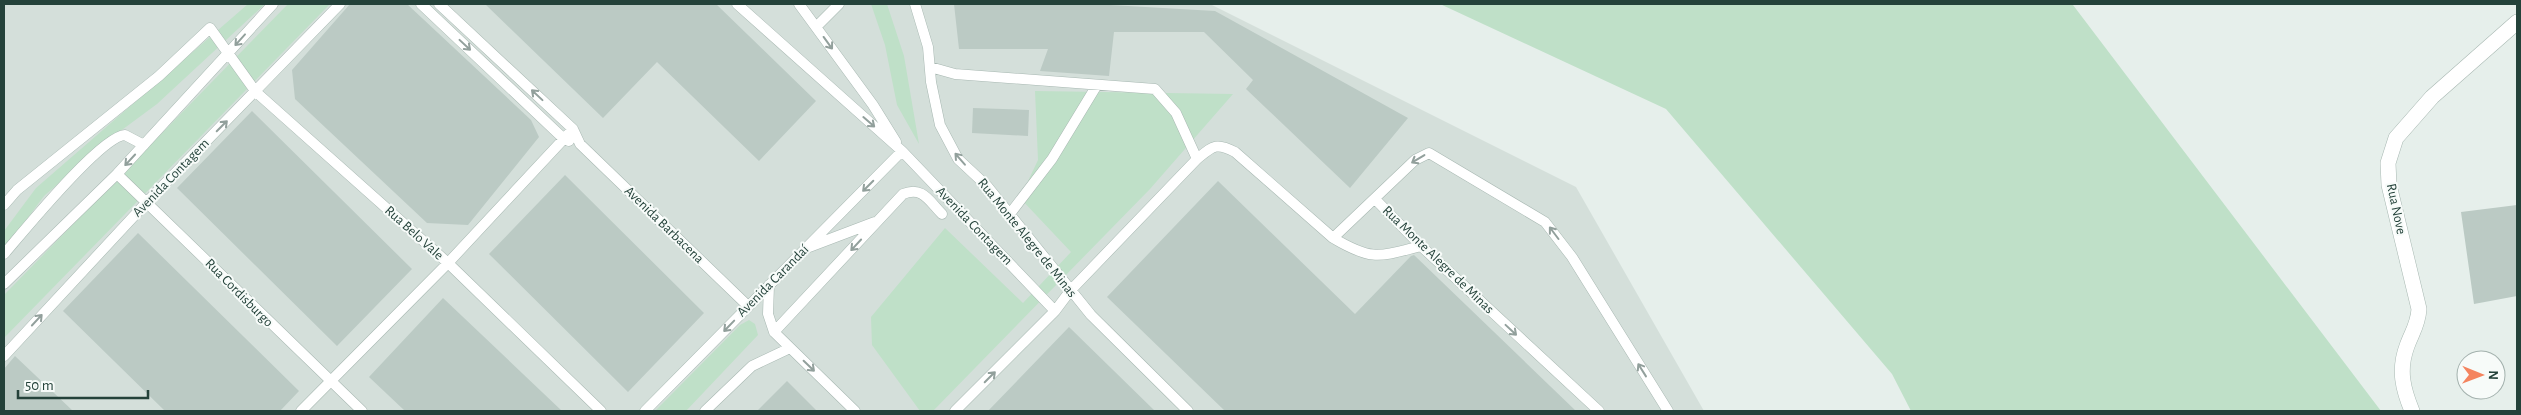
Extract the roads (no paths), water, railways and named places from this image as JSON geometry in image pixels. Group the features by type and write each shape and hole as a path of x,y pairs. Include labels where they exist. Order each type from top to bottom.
{"street":[{"name":"Rua Nove","path":"2412,411 2402,386 2402,365 2407,346 2418,324 2419,309 2389,185 2388,163 2396,138 2413,118 2432,98 2517,22"}],"lane":[{"path":"4,284 117,174 273,4"},
{"name":"Avenida Contagem","path":"4,356 147,202 340,4"},
{"name":"Avenida Barbacena","path":"421,4 564,139 580,144"},
{"name":"Avenida Barbacena","path":"439,4 573,129 580,144 748,306"},
{"name":"Avenida Contagem","path":"737,4 902,151 1056,311"},
{"path":"799,4 873,105 902,151"},
{"path":"816,27 839,4"},
{"name":"Rua Monte Alegre de Minas","path":"915,4 928,48 940,125 958,159 987,186 1070,291 1188,411"},
{"name":"Rua Belo Vale","path":"4,205 17,190 159,76 210,28 256,92 448,263 601,411"},
{"path":"930,67 955,74 1155,89 1176,113 1197,159"},
{"path":"1009,216 1052,159 1097,85"},
{"path":"301,411 448,263 573,129"},
{"path":"4,254 68,181 113,139 125,135 144,145"},
{"path":"955,411 1056,311 1070,291 1197,159 1211,148 1222,145 1235,152 1333,238 1358,253 1374,256 1421,246"},
{"name":"Avenida Carandaí","path":"646,411 902,151"},
{"name":"Rua Monte Alegre de Minas","path":"1598,411 1421,246 1375,200 1415,160 1429,153 1545,222 1572,257 1668,411"},
{"name":"Rua Cordisburgo","path":"117,174 362,411"},
{"path":"774,332 903,194 913,190 920,192 942,214"},
{"path":"1333,238 1375,200"},
{"path":"806,248 878,220"},
{"path":"769,285 768,314 774,332 854,411"},
{"path":"705,411 752,366 790,348"}]}
